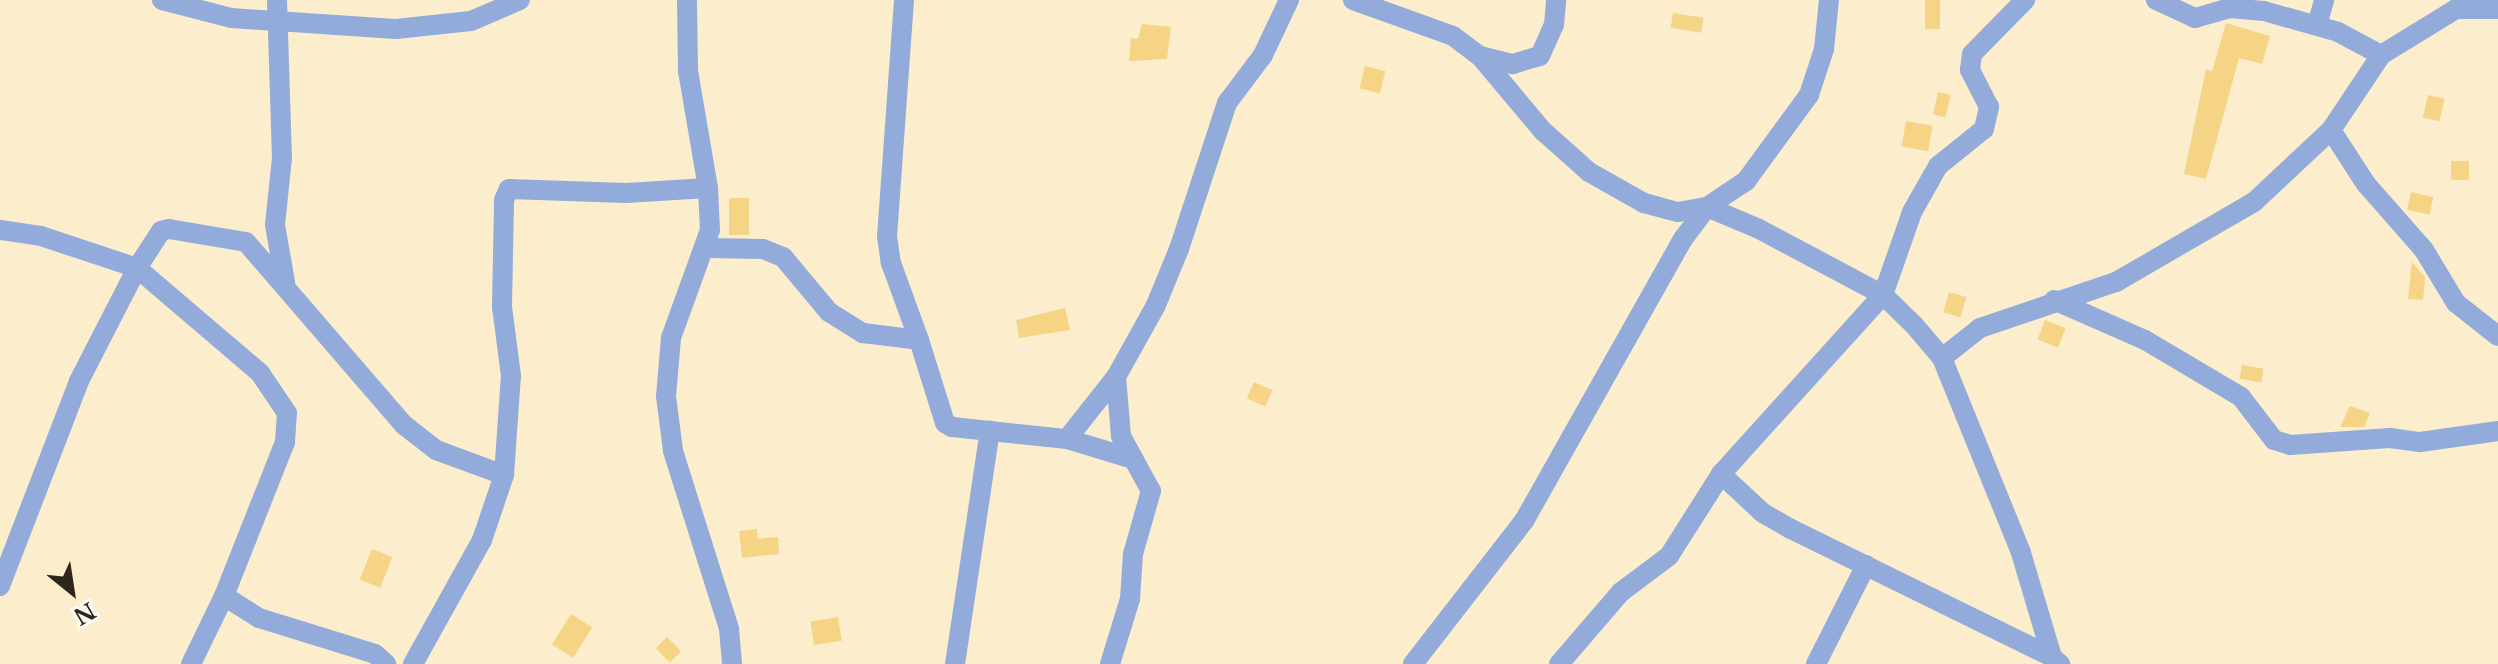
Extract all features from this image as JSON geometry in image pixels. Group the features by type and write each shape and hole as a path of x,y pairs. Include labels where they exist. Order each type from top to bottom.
{"street":[{"path":"162,0 231,18 277,10 396,29 471,21 520,0"},
{"path":"687,0 688,71 708,188 707,248 671,338 666,396 673,451 729,629 732,664"},
{"path":"904,0 887,236 891,263 945,423 1067,439 1130,458"},
{"path":"1067,439 1116,377 1156,305 1227,103 1263,55 1289,0"},
{"path":"1353,0 1453,36 1480,56 1543,131 1589,172 1644,203 1678,212 1707,207 1759,229 1883,295 1942,358 2021,553 2056,661"},
{"path":"1480,56 1513,64 1540,56 1554,25 1556,0"},
{"path":"1413,664 1524,521 1683,239 1707,207 1746,181 1809,95 1824,49 1829,0"},
{"path":"1559,664 1621,592 1669,556 1721,474 1883,295 1912,212 1938,166 1984,129 1989,107 1970,70 1972,54 2025,0"},
{"path":"2156,0 2195,18 2229,8 2264,11 2317,25 2381,55"},
{"path":"2317,25 2324,0"},
{"path":"1942,358 1980,328 2054,300 2116,282 2254,202 2331,130 2381,55 2456,9 2498,9"},
{"path":"277,10 282,158 275,225 285,282"},
{"path":"2331,130 2366,184 2424,250 2456,303 2498,336"},
{"path":"413,664 482,540 504,475 511,376 502,292 504,200 509,189 626,193 708,188"},
{"path":"0,586 74,395 137,268 161,231 180,228 246,242 285,282 301,308 404,425 436,450 504,475"},
{"path":"0,230 41,236 137,268 260,373 287,413 285,442 224,596 191,664"},
{"path":"707,248 763,249 783,257 829,312 863,333 919,340"},
{"path":"2054,300 2145,340 2241,397 2274,440 2290,445 2390,438 2420,442 2498,431"},
{"path":"1110,664 1130,599 1133,554 1151,491 1130,458 1121,436 1116,377"},
{"path":"955,664 990,431"},
{"path":"1721,474 1763,513 2056,661"},
{"path":"1816,664 1866,565"},
{"path":"224,596 259,618 375,654 386,664"}],"building":[{"path":"1925,0 1940,0 1940,29 1925,29"},
{"path":"1673,13 1704,18 1701,33 1671,28"},
{"path":"2226,23 2270,36 2262,64 2239,58 2206,179 2184,174 2206,69 2212,71"},
{"path":"1142,24 1171,27 1167,59 1129,61 1131,38 1138,39"},
{"path":"1365,66 1385,71 1380,93 1359,88"},
{"path":"1938,92 1951,95 1945,117 1933,114"},
{"path":"2428,95 2445,99 2439,121 2423,117"},
{"path":"1906,121 1933,126 1928,151 1901,147"},
{"path":"2451,161 2469,161 2469,180 2451,180"},
{"path":"2411,192 2433,197 2429,215 2407,210"},
{"path":"729,198 749,198 749,235 729,235"},
{"path":"2412,262 2425,277 2423,300 2408,299"},
{"path":"1949,292 1966,297 1961,317 1943,312"},
{"path":"1065,308 1070,330 1019,338 1016,320"},
{"path":"2045,320 2066,328 2058,347 2037,340"},
{"path":"2242,365 2264,369 2261,383 2240,379"},
{"path":"1254,382 1272,390 1265,407 1247,398"},
{"path":"2350,406 2370,413 2364,427 2340,427"},
{"path":"757,529 758,539 778,537 779,554 742,558 739,531"},
{"path":"372,549 392,557 380,588 360,580"},
{"path":"571,614 592,627 573,658 552,645"},
{"path":"838,617 842,641 814,645 810,621"},
{"path":"667,637 681,651 670,662 656,648"}]}
